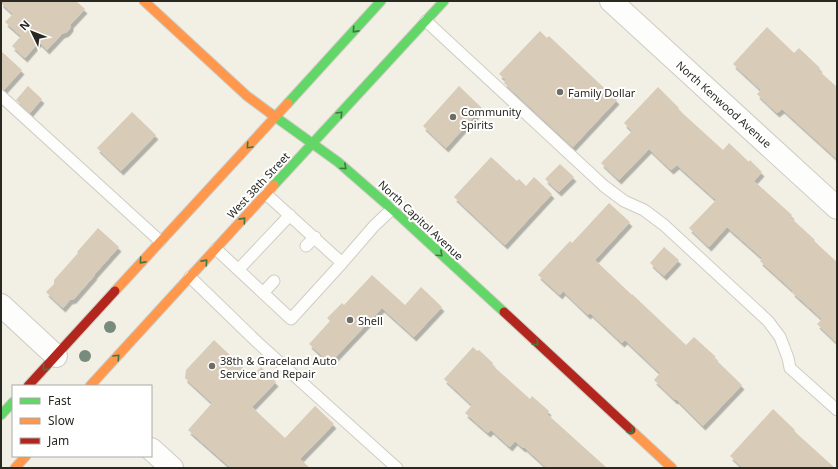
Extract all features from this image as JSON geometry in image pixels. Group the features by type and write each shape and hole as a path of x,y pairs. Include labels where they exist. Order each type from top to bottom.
{"main road":[{"name":"North Capitol Avenue","path":"144,1 247,96 338,162 392,209 672,468"},
{"path":"29,385 381,1"},
{"name":"West 38th Street","path":"91,385 444,1"},
{"path":"1,415 12,403"},
{"path":"15,468 25,457"}],"street":[{"name":"North Kenwood Avenue","path":"611,1 837,208"},
{"path":"1,305 56,356"},
{"path":"152,450 172,468"}],"lane":[{"path":"426,21 604,186 624,201 644,210 664,225 768,321 780,337 790,368 837,410"},
{"path":"1,96 160,241"},
{"path":"266,194 342,263"},
{"path":"216,249 291,319 374,226 392,209"},
{"path":"239,269 290,215"},
{"path":"306,246 314,237"},
{"path":"190,277 257,342 397,468"},
{"path":"263,293 274,282"}],"building":[{"path":"1,1 76,1 85,9 71,24 71,27 67,32 62,34 47,50 39,42 25,58 12,46 21,36 5,22 13,14 1,3"},
{"path":"767,27 794,53 799,48 820,68 818,70 837,87 837,159 782,109 777,113 757,94 761,90 733,64"},
{"name":"Family Dollar","path":"540,31 547,38 549,36 617,100 573,147 504,83 506,80 499,74"},
{"path":"1,51 22,70 4,90 1,89"},
{"path":"28,86 42,99 30,113 16,100"},
{"name":"Community Spirits","path":"459,86 482,108 446,148 423,126"},
{"path":"658,87 679,108 678,109 723,150 729,143 749,162 750,160 762,172 754,181 792,215 790,217 837,262 837,343 817,324 822,319 760,261 762,258 727,227 709,247 689,228 716,200 677,165 671,170 649,149 619,180 601,163 632,131 624,123"},
{"path":"132,112 156,135 121,171 97,148"},
{"path":"491,157 517,181 519,179 526,186 534,177 552,194 505,245 454,197"},
{"path":"560,164 574,177 559,192 545,179"},
{"path":"609,203 630,222 595,260 686,345 694,337 716,357 714,358 742,385 703,426 676,399 675,400 654,380 660,373 625,340 622,343 590,313 588,315 563,291 560,295 538,275 570,241 572,243"},
{"path":"98,228 119,247 74,299 70,300 63,308 46,292 54,284 54,280"},
{"path":"664,247 679,260 664,276 650,263"},
{"name":"Shell","path":"372,275 405,305 421,287 442,307 414,337 382,308 330,363 309,344 330,321 327,318 342,303 344,305"},
{"path":"214,340 252,376 261,367 276,382 252,407 285,438 315,406 334,424 300,459 310,468 231,468 188,430 212,403 185,378 186,370"},
{"path":"473,347 477,351 479,350 493,363 492,365 530,399 532,396 549,411 547,414 607,468 547,468 524,447 523,448 515,441 510,447 491,430 488,433 465,413 472,405 444,379"},
{"path":"773,409 795,430 794,431 835,468 743,468 730,456"}],"traffic: fast":[{"path":"288,103 381,1"},
{"path":"274,185 444,1"},
{"path":"270,113 338,162 392,209 504,312"},
{"path":"1,415 12,403"}],"traffic: slow":[{"path":"144,1 247,96 270,113"},
{"path":"115,291 288,103"},
{"path":"91,385 274,185"},
{"path":"631,430 672,468"},
{"path":"15,468 25,457"}],"traffic: jam":[{"path":"29,385 115,291"},
{"path":"504,312 631,430"}],"place":[{"name":"Family Dollar","path":"560,92"},
{"name":"Community Spirits","path":"453,117"},
{"name":"Shell","path":"350,320"},
{"name":"38th & Graceland Auto Service and Repair","path":"212,366"}]}
